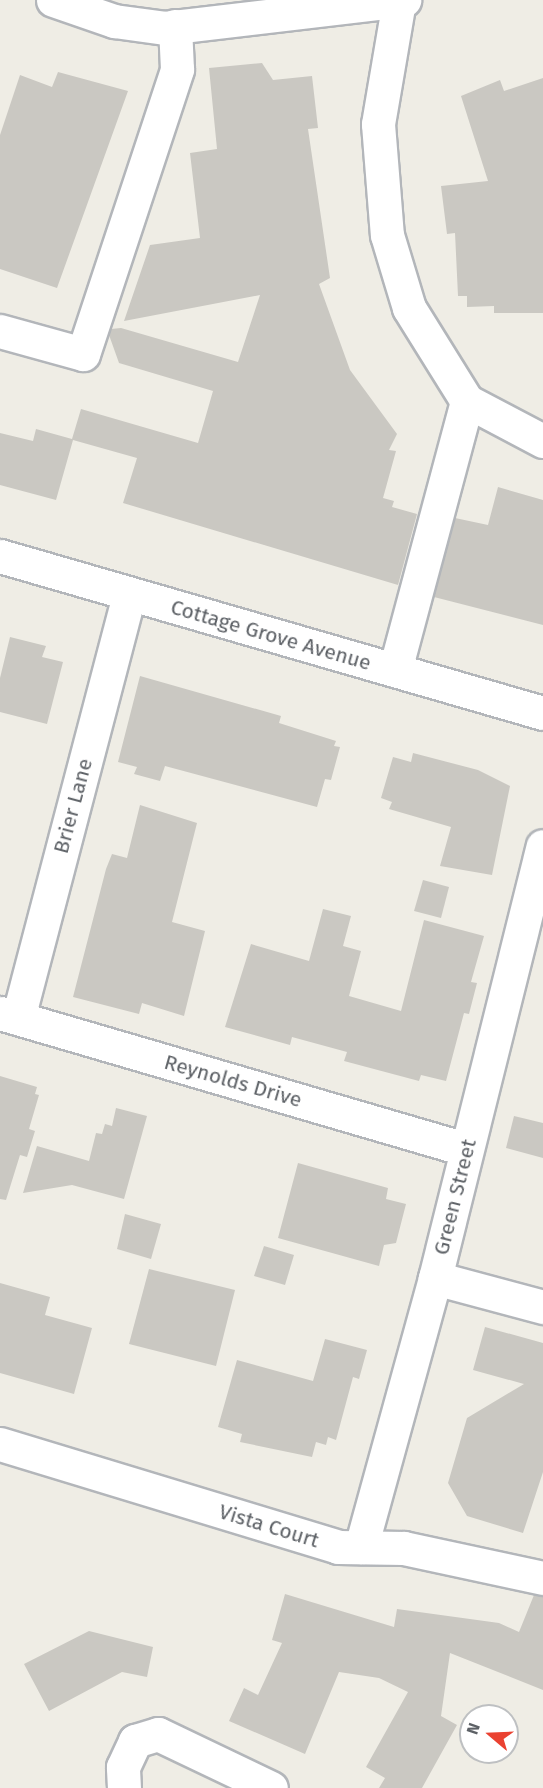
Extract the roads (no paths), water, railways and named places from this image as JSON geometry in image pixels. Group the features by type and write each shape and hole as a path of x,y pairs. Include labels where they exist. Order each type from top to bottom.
{"street":[{"path":"53,0 130,24 175,26 404,0"},
{"path":"399,1 378,124 387,236 410,308 438,362 467,400 543,441"},
{"path":"0,331 83,354 177,69 175,26"},
{"path":"395,670 467,400"},
{"name":"Cottage Grove Avenue","path":"0,556 543,713"},
{"name":"Brier Lane","path":"9,1016 129,594"},
{"name":"Green Street","path":"361,1547 435,1278 543,846"},
{"name":"Reynolds Drive","path":"9,1016 466,1149"},
{"path":"435,1278 543,1307"},
{"name":"Vista Court","path":"0,1444 338,1547 404,1548 543,1578"},
{"path":"124,1788 123,1767 135,1741 158,1734 271,1788"}]}
